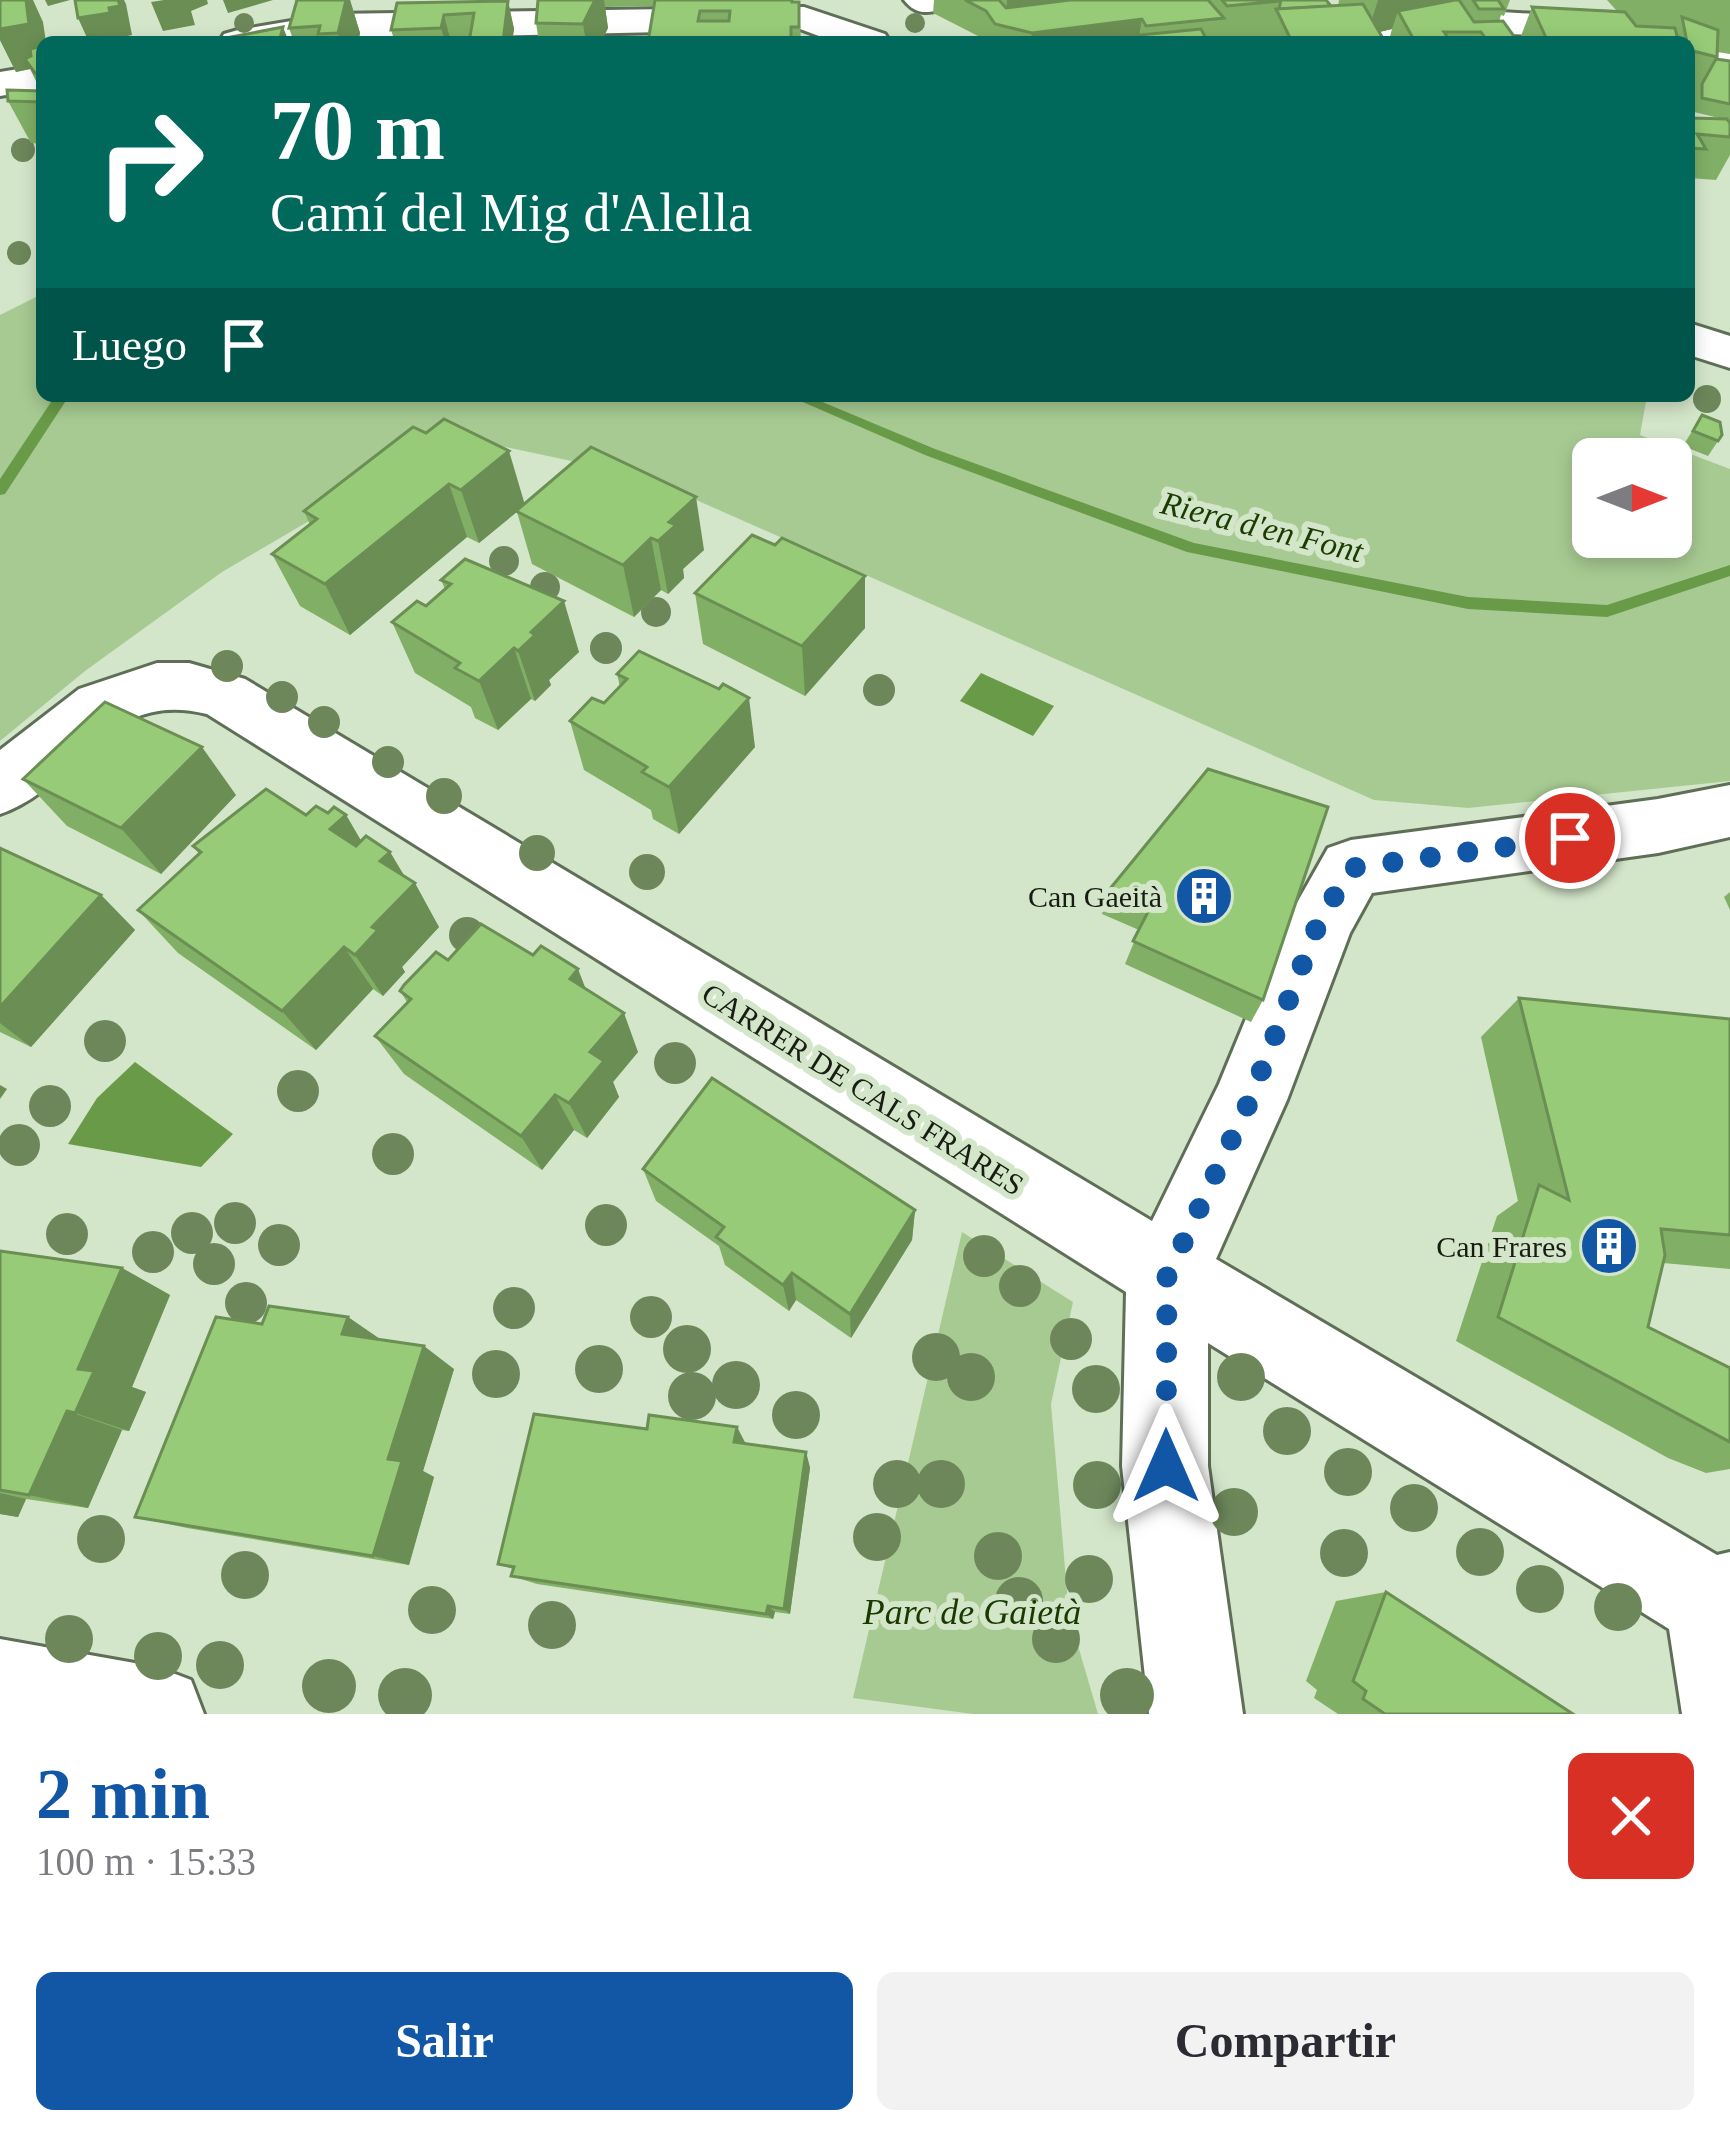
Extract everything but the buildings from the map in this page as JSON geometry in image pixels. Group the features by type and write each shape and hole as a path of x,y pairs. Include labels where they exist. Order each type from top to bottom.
{"street":[{"path":"258,36 336,13 531,21 804,18 857,30"},
{"path":"1380,36 1471,21 1603,29 1632,36"},
{"path":"1695,51 1730,59"},
{"path":"0,84 36,78"},
{"path":"1695,340 1730,353"},
{"name":"CARRER DE CALS FRARES","path":"0,788 88,712 146,685 196,686 224,695 1167,1277 1720,1600"},
{"path":"1196,1714 1166,1466 1167,1277 1250,1100 1318,924 1351,868 1658,826 1730,811"},
{"path":"1720,1600 1730,1714"},
{"path":"0,1686 158,1714"}],"green space":[{"path":"36,297 36,402 1646,402 1640,435 1648,438 1572,438 1572,558 1692,558 1692,455 1730,469 1730,781 1468,808 1374,800 642,476 454,436 222,572 85,671 0,741 0,315"},
{"name":"Parc de Gaietà","path":"962,1232 1073,1302 1051,1404 1069,1615 1098,1714 973,1714 853,1698"}],"shaded area":[{"path":"981,673 1054,706 1033,736 960,701"},
{"path":"135,1062 233,1134 201,1167 68,1144 97,1098"}],"waterway":[{"name":"Riera d'en Font","path":"0,490 58,402"},
{"name":"Riera d'en Font","path":"810,402 930,452 1192,548 1468,603 1607,611 1730,570"}],"place":[{"name":"Can Gaeità","path":"1204,896"},
{"name":"Can Frares","path":"1609,1246"}],"route":[{"path":"1166,1466 1167,1277 1250,1100 1318,924 1351,868 1570,838"}]}
